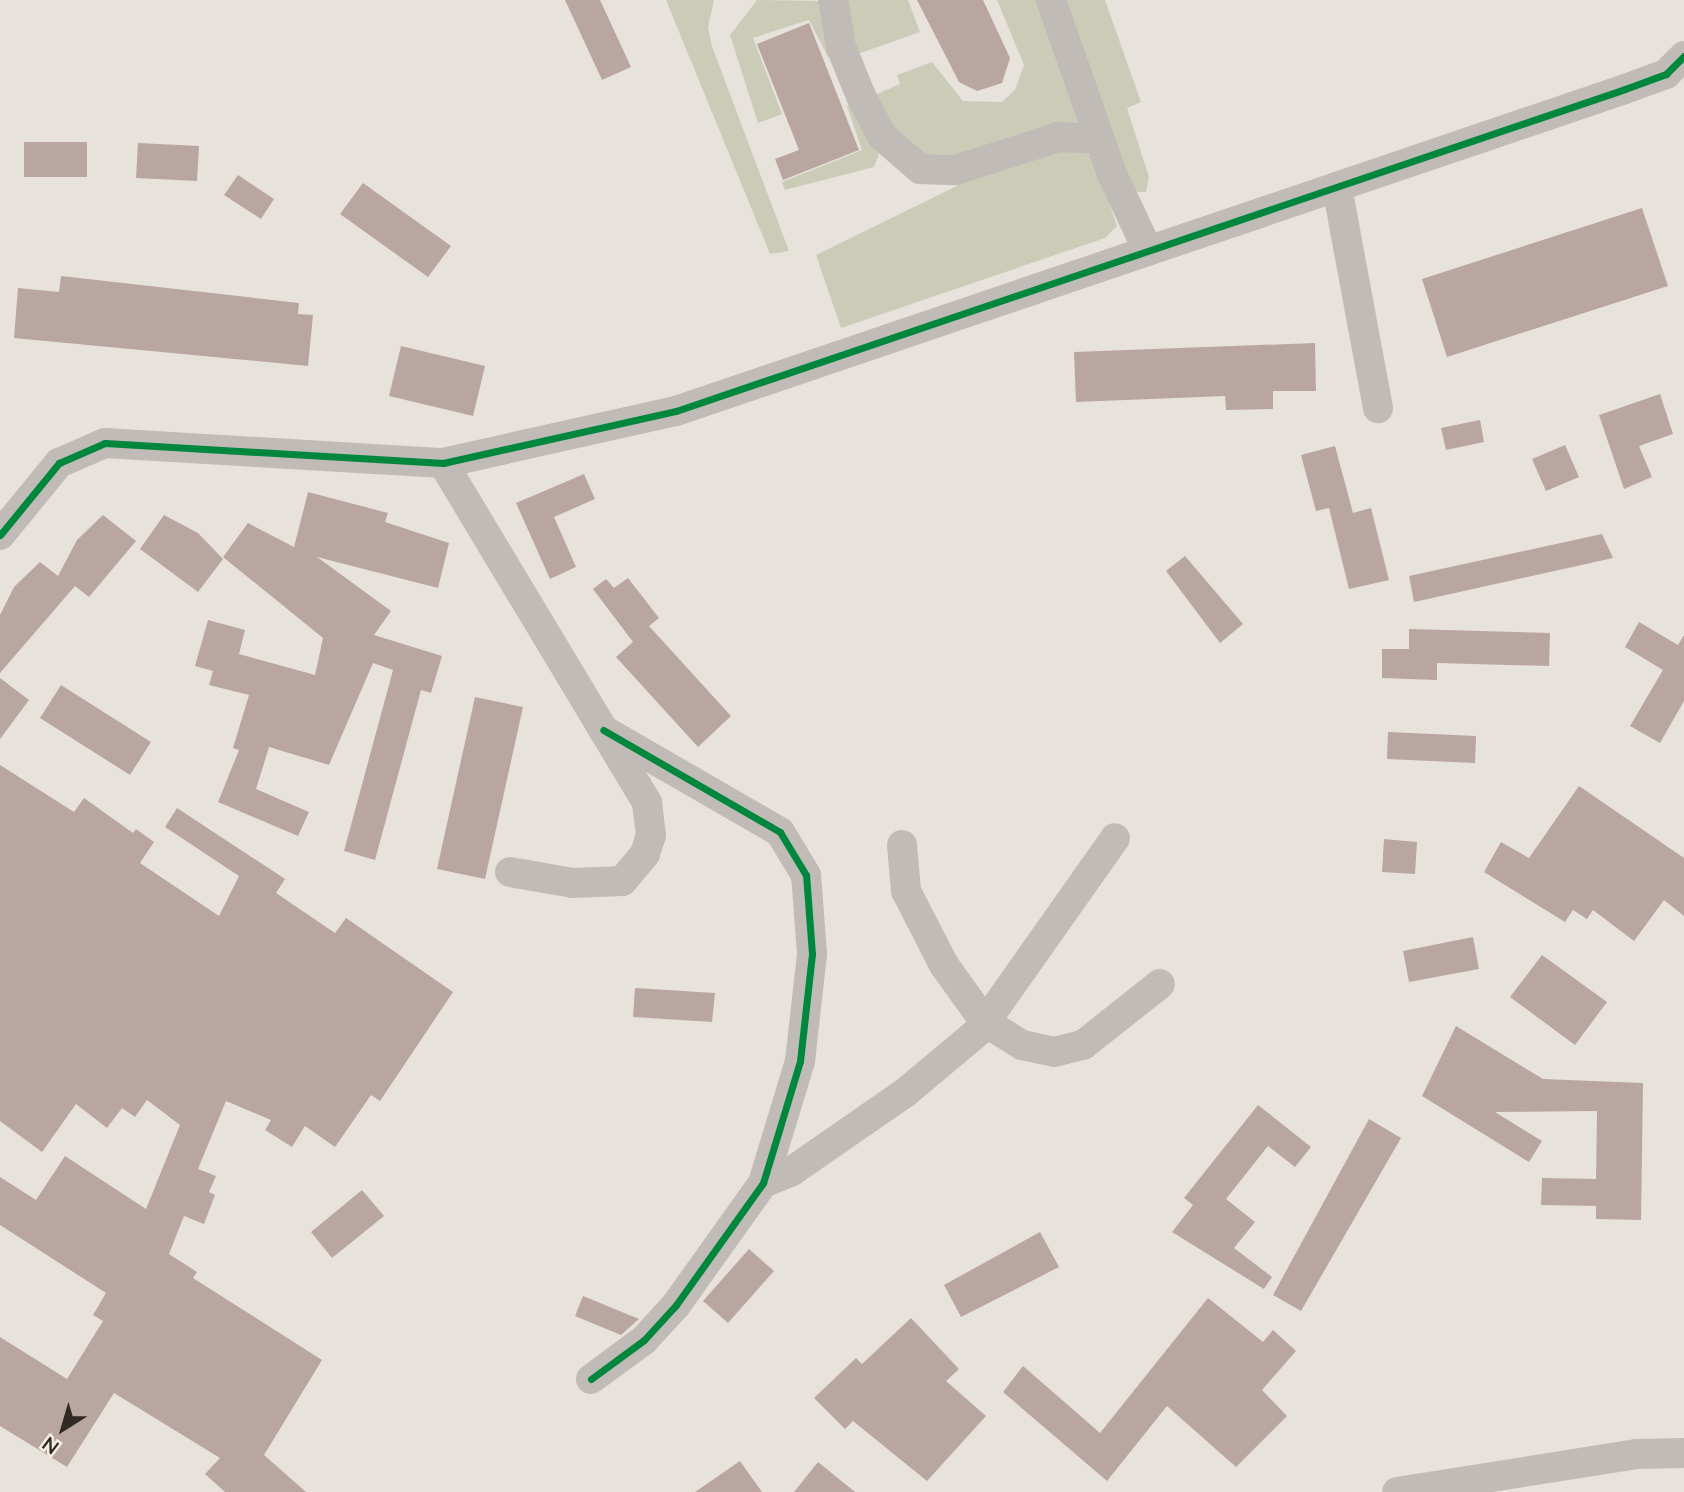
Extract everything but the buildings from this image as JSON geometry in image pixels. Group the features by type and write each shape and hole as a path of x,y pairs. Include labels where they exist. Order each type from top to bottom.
{"street":[{"path":"832,0 841,47 861,96 882,136 920,169 956,170 1058,137 1099,139"},
{"path":"1051,0 1099,139 1148,250"},
{"path":"0,535 59,463 105,443 443,463 676,411 1666,74 1684,56"},
{"path":"1337,187 1378,408"},
{"path":"443,463 647,803 651,835 645,854 622,880 573,883 510,872"},
{"path":"591,1379 644,1340 676,1305 763,1183 800,1061 812,954 806,875 780,832 603,730"},
{"path":"763,1183 792,1171 906,1092 985,1022 1115,838"},
{"path":"902,845 906,891 944,965 985,1022 1022,1045 1054,1052 1083,1045 1160,984"},
{"path":"1397,1492 1636,1454 1684,1453"}],"green space":[{"path":"666,0 714,0 708,27 712,46 789,251 770,254"},
{"path":"757,0 820,1 836,54 828,57 809,20 753,38 782,114 758,123 730,35"},
{"path":"846,0 908,0 920,32 858,54"},
{"path":"997,0 1042,0 1089,126 1033,129 941,162 920,153 889,124 875,95 900,84 897,75 932,62 963,101 1002,102 1015,90 1024,65"},
{"path":"1059,0 1105,0 1141,102 1127,108 1149,177 1146,192 1133,192"},
{"path":"855,103 879,154 874,167 785,190 782,182 862,150 847,106"},
{"path":"1030,150 1087,153 1095,161 1117,226 1105,238 841,328 816,255"}],"cycle path":[{"path":"0,535 59,463 105,443 443,463 676,411 1625,89 1666,74 1684,56"},
{"path":"591,1379 644,1340 676,1305 763,1183 800,1061 812,954 806,875 780,832 603,730"}]}
